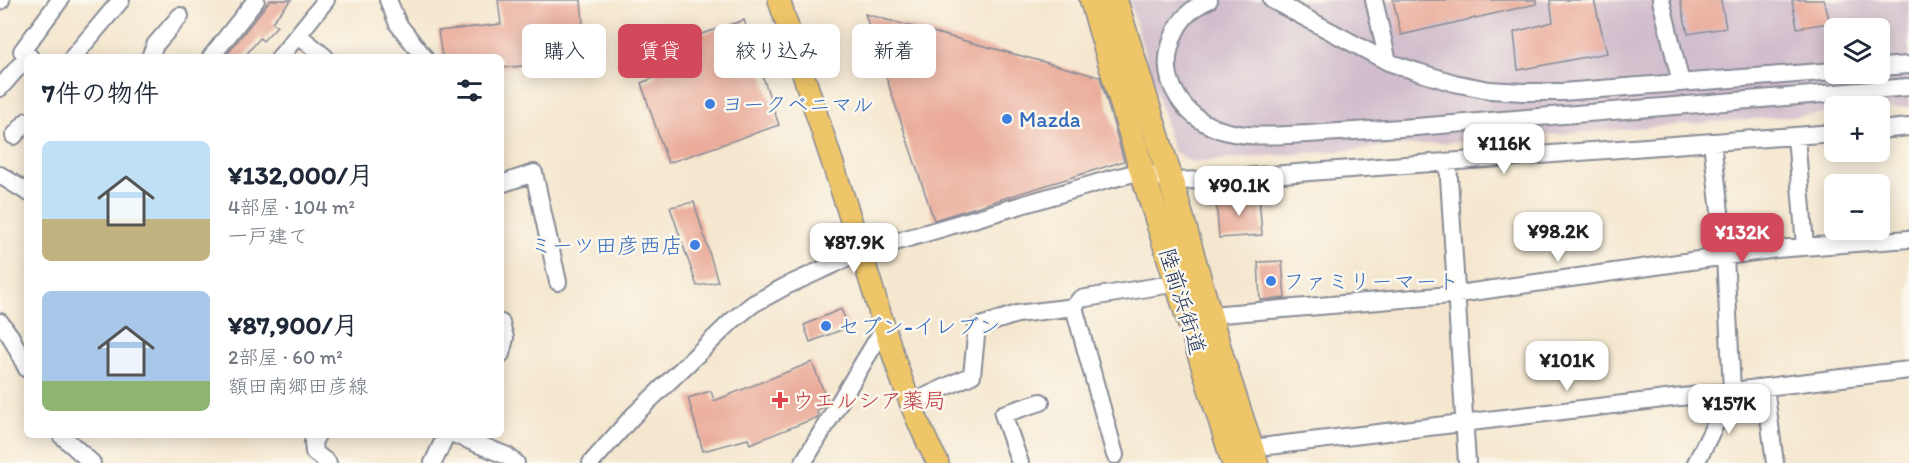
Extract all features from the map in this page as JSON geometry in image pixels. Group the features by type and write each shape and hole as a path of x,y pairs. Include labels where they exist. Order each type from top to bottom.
{"highway":[{"name":"陸前浜街道","path":"1092,0 1142,171 1178,283 1243,456"},
{"name":"陸前浜街道","path":"1115,0 1210,315 1243,456"}],"main road":[{"path":"779,0 884,328 911,403 938,463"}],"street":[{"path":"26,54 22,51 60,0"},
{"path":"76,54 121,0"},
{"path":"213,54 256,0"},
{"path":"282,54 326,0"},
{"path":"388,0 398,24 422,54"},
{"path":"1209,0 1193,9 1173,33 1168,66 1174,91 1182,104 1203,122 1232,133 1266,136 1342,132 1569,116 1909,87"},
{"path":"1272,0 1388,62 1454,83 1489,90 1562,92 1824,72"},
{"path":"1374,0 1388,62"},
{"path":"1661,0 1681,83"},
{"path":"151,54 155,45 180,16"},
{"path":"298,35 322,54"},
{"path":"0,88 24,62"},
{"path":"1890,66 1909,65"},
{"path":"14,135 24,124"},
{"path":"1890,129 1909,127"},
{"path":"591,463 633,416 733,320 753,304 786,286 861,252 1142,171 1171,181 1824,134"},
{"path":"1796,136 1805,246"},
{"path":"1696,463 1732,390 1725,256 1712,142"},
{"path":"1448,162 1467,463"},
{"path":"504,183 534,173 558,282"},
{"path":"0,175 24,190"},
{"path":"1210,315 1457,294 1805,246 1909,239"},
{"path":"911,403 972,375 977,327 1017,314 1074,307 1080,299 1178,283"},
{"path":"1074,307 1115,455"},
{"path":"0,322 24,363"},
{"path":"803,463 884,328"},
{"path":"1243,456 1463,422 1909,370"},
{"path":"1765,387 1775,463"},
{"path":"1020,463 1004,414 1041,402"},
{"path":"64,438 92,463"},
{"path":"316,438 313,442 314,452 328,463"},
{"path":"433,463 445,438"},
{"path":"463,438 507,456 516,463"}],"shaded area":[{"path":"1129,0 1909,0 1909,107 1890,108 1890,96 1824,96 1824,114 1190,162 1173,150"}],"building":[{"path":"270,0 291,0 272,22 277,26 263,41 260,38 247,54 227,54"},
{"path":"498,0 581,0 583,24 522,24 522,66 504,68 504,54 442,54 438,31 501,24"},
{"path":"1393,0 1536,0 1536,4 1401,35"},
{"path":"1550,0 1594,0 1607,53 1518,70 1514,32 1553,22"},
{"path":"1680,0 1721,0 1726,28 1688,34"},
{"path":"1792,0 1824,0 1829,18 1824,18 1824,24 1797,28"},
{"name":"Mazda","path":"865,14 902,24 868,24"},
{"name":"ヨークベニマル","path":"744,20 745,24 732,24"},
{"name":"ヨークベニマル","path":"714,30 714,78 763,78 779,125 668,163 641,83 654,78 702,78 702,34"},
{"name":"Mazda","path":"936,33 1100,77 1124,161 934,220 886,78 936,78"},
{"path":"1259,196 1262,235 1219,238 1216,200"},
{"name":"ミーツ田彦西店","path":"694,202 718,282 697,286 670,207"},
{"name":"ファミリーマート","path":"1282,261 1285,298 1260,300 1258,262"},
{"name":"セブン-イレブン","path":"841,309 849,327 810,342 804,325"},
{"name":"ウエルシア薬局","path":"812,362 828,402 817,410 818,417 750,444 748,439 703,451 688,398 711,391 714,401"}],"place":[{"name":"ヨークベニマル","path":"710,104"},
{"name":"Mazda","path":"1007,119"},
{"name":"ミーツ田彦西店","path":"695,245"},
{"name":"ファミリーマート","path":"1271,281"},
{"name":"セブン-イレブン","path":"826,326"},
{"name":"ウエルシア薬局","path":"780,400"}]}
